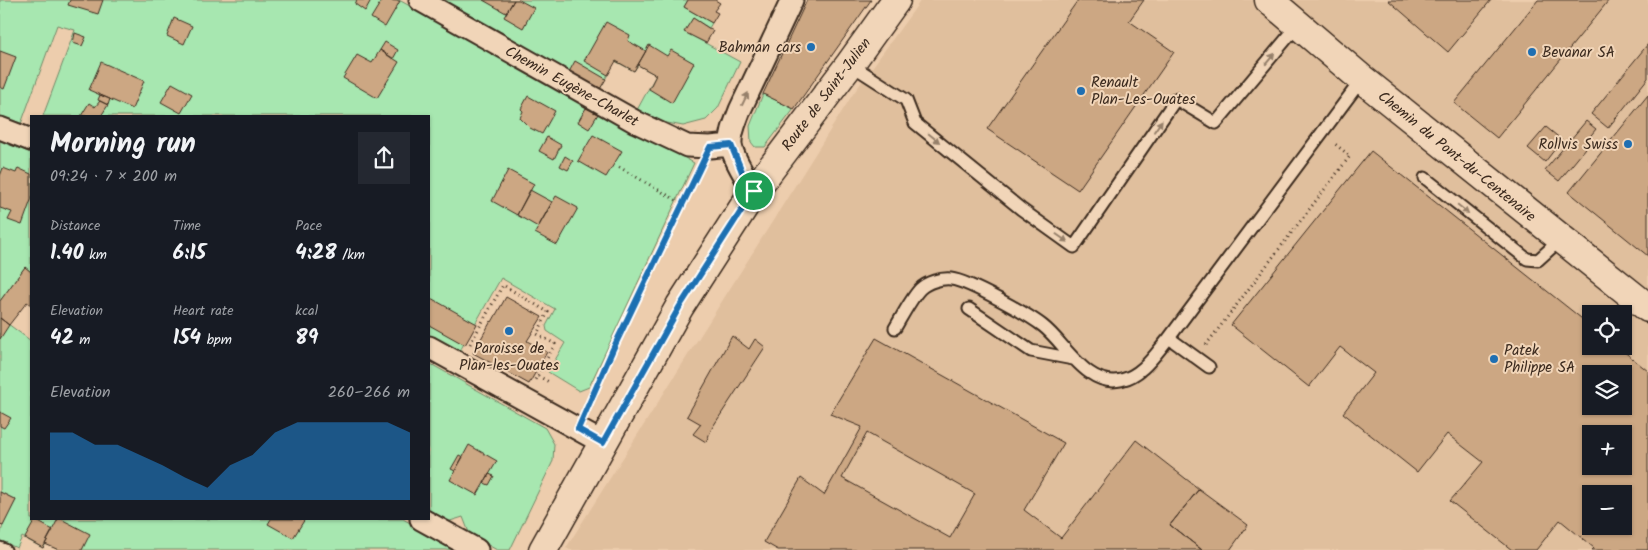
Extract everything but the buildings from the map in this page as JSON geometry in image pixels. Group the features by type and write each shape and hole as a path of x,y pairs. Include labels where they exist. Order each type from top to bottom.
{"main road":[{"name":"Route de Saint-Julien","path":"545,550 680,306 754,191 896,0"},
{"name":"Chemin du Pont-du-Centenaire","path":"1269,0 1362,78 1648,308"}],"street":[{"name":"Chemin Eugène-Charlet","path":"420,0 636,122 687,146 710,147 731,145"},
{"path":"754,191 743,174 731,145 733,129 740,110 792,0"},
{"path":"0,128 30,140"},
{"path":"430,348 603,443"},
{"path":"423,520 477,550"}],"lane":[{"path":"850,64 906,100 915,123 1021,209 1074,247 1176,99 1216,123 1298,25"},
{"path":"895,328 919,290 934,281 951,279 970,286 1032,318 1045,328 1073,360 1093,375 1107,381 1121,380 1143,369 1169,338 1362,78"},
{"path":"1425,178 1527,259 1538,260 1561,239"},
{"path":"969,309 1031,351 1073,360"},
{"path":"1169,338 1209,367"},
{"path":"0,548 5,550"}],"path":[{"path":"1196,358 1350,156 1321,133"},
{"path":"578,429 613,349 710,147"},
{"path":"619,167 683,204"},
{"path":"459,364 503,285 548,312 536,334 555,344 535,380"},
{"path":"538,376 549,382"}],"shaded area":[{"path":"921,0 1648,0 1648,550 570,550 566,548 853,94"}],"green space":[{"path":"0,0 399,0 694,163 589,387 579,391 548,372 565,343 547,331 546,326 555,309 501,278 457,356 430,339 430,115 43,115 75,30 57,25 21,124 0,117"},
{"path":"440,0 688,0 684,7 712,23 709,28 693,18 685,32 740,62 718,108 706,120 683,126 662,122 637,110 656,75 638,65 634,71 615,61 600,89"},
{"path":"763,94 794,109 765,147 755,147 751,142 750,126"},
{"path":"0,140 30,153 30,271 25,267 0,301"},
{"path":"0,318 30,340 30,520 405,520 458,550 59,550 46,544 43,548 22,537 17,548 0,541 3,525 16,500 0,492"},
{"path":"430,364 545,428 554,444 553,461 510,550 497,550 470,535 463,517 447,522 430,511"}],"place":[{"name":"Bahman cars","path":"811,47"},
{"name":"Bevanar SA","path":"1532,52"},
{"name":"Renault Plan-Les-Ouates","path":"1081,91"},
{"name":"Rollvis Swiss","path":"1628,144"},
{"name":"Paroisse de Plan-les-Ouates","path":"509,331"},
{"name":"Patek Philippe SA","path":"1494,359"}],"route":[{"path":"731,145 743,174 754,191 680,306 603,443 578,429 613,349 710,147 731,145"}]}
